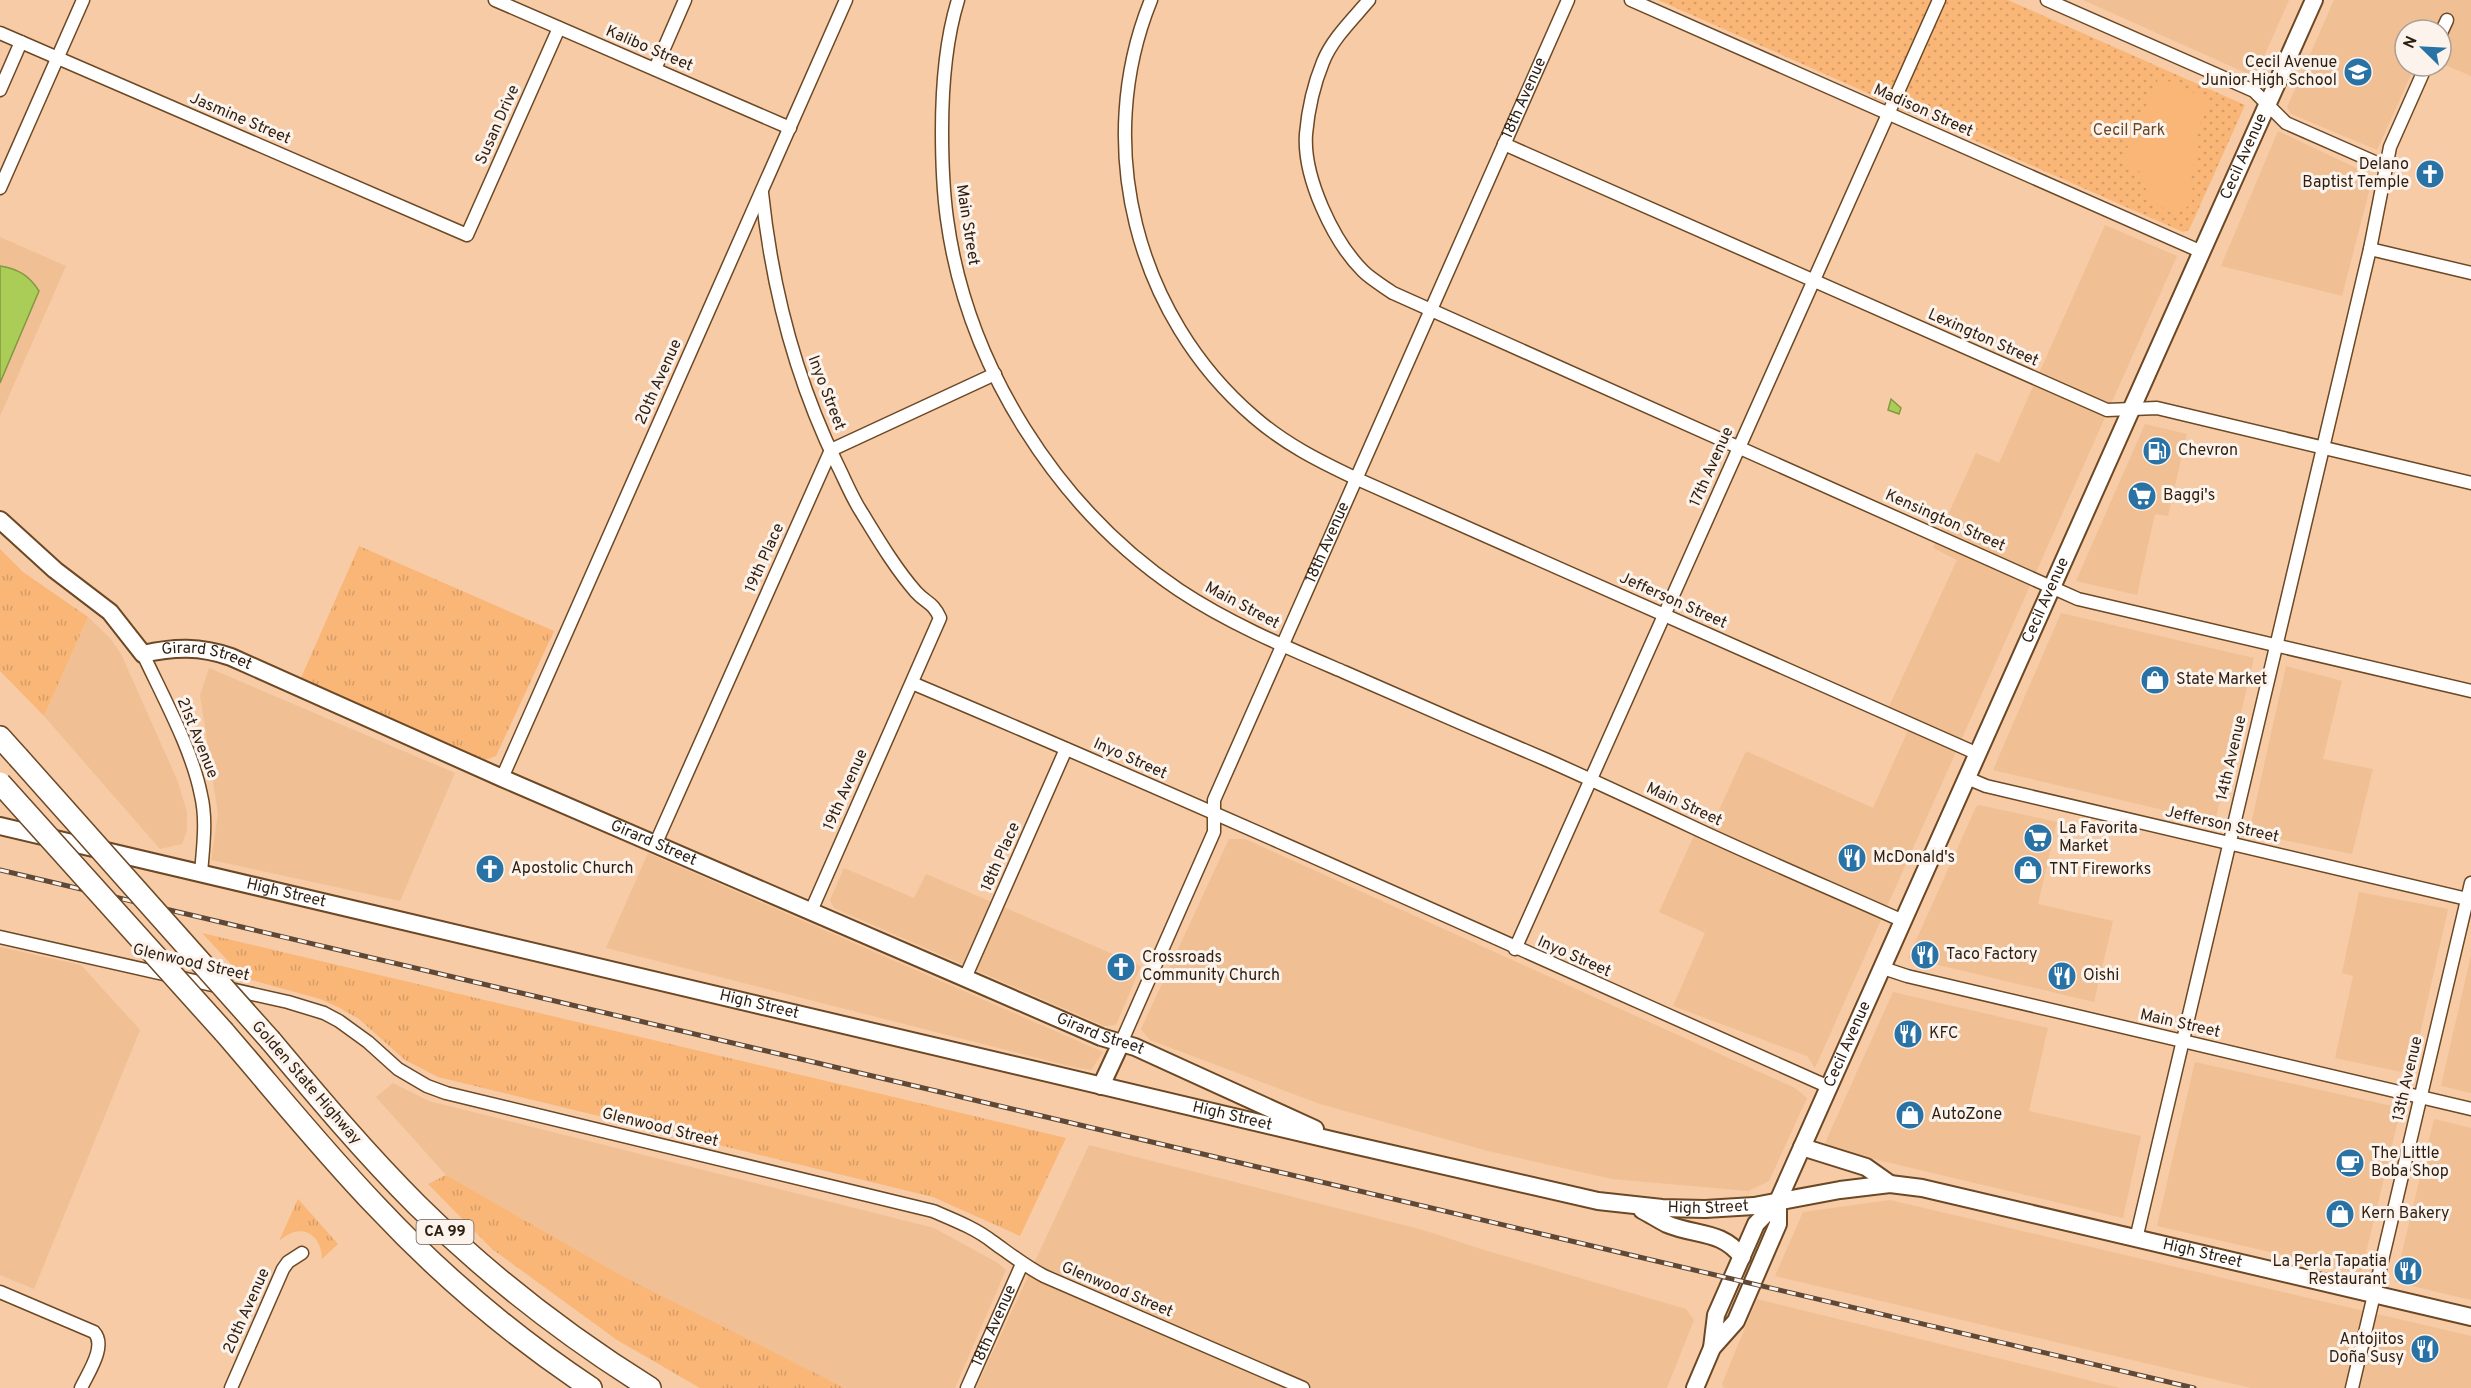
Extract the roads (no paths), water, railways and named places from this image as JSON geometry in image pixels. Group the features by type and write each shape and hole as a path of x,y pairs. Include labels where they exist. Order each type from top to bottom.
{"highway":[{"path":"0,730 16,755"},
{"name":"Golden State Highway","path":"0,737 373,1158 456,1242 539,1313 582,1345 650,1388"},
{"name":"Golden State Highway","path":"0,783 224,1032 365,1195 417,1247 498,1319 542,1354 591,1388"}],"main road":[{"name":"Cecil Avenue","path":"1695,1388 1712,1348 1716,1315 1756,1224 1778,1201 2314,0"},
{"name":"Girard Street","path":"0,520 55,570 110,612 143,654 180,647 198,648 231,657 502,778 1101,1037 1135,1047 1279,1111 1340,1142"},
{"name":"High Street","path":"0,826 1598,1201 1705,1209 1754,1206 1840,1190 1890,1184 1922,1188 2471,1317"},
{"name":"18th Avenue","path":"1101,1086 1121,1043"},
{"path":"1802,1147 1866,1167 1890,1184"},
{"name":"Cecil Avenue","path":"1712,1348 1736,1321 1778,1224 1778,1201"},
{"path":"1634,1205 1668,1224 1709,1234 1732,1244 1742,1257"}],"street":[{"path":"0,188 83,0"},
{"name":"Kalibo Street","path":"495,0 790,128"},
{"path":"655,69 685,0"},
{"name":"20th Avenue","path":"502,778 846,0"},
{"name":"Main Street","path":"958,0 945,64 942,117 942,168 947,221 957,273 973,322 995,374 1022,423 1052,469 1089,513 1134,556 1179,590 1229,620 1281,645 1591,779 1716,838 1903,921"},
{"name":"Jefferson Street","path":"1151,0 1139,31 1130,69 1123,132 1125,173 1133,218 1152,277 1179,328 1214,375 1254,417 1299,451 1355,478 1978,754"},
{"name":"Kensington Street","path":"1370,0 1345,27 1323,61 1306,136 1311,174 1322,210 1340,242 1364,272 1393,293 2078,599 2471,691"},
{"name":"18th Avenue","path":"1121,1043 1214,832 1214,800 1568,0"},
{"name":"Madison Street","path":"1631,0 2202,252"},
{"name":"17th Avenue","path":"1515,949 1939,0"},
{"path":"2047,0 2254,91 2286,123 2386,167 2390,147 2421,78"},
{"name":"Susan Drive","path":"467,235 559,28"},
{"name":"Jasmine Street","path":"0,33 467,235"},
{"path":"0,90 21,42"},
{"name":"Lexington Street","path":"1504,144 2107,411 2157,408 2471,483"},
{"name":"14th Avenue","path":"2136,1239 2275,646 2324,448 2370,249 2386,167"},
{"name":"Inyo Street","path":"762,192 768,245 778,298 802,380 831,450 860,510 910,584 917,593 935,606 940,618 912,683 1440,913 1515,949 1829,1087"},
{"path":"2370,249 2471,273"},
{"path":"831,450 995,374"},
{"name":"19th Place","path":"656,845 831,450"},
{"name":"21st Avenue","path":"143,654 173,720 201,794 204,827 201,873"},
{"name":"19th Avenue","path":"811,911 912,683"},
{"name":"18th Place","path":"965,978 1066,749"},
{"name":"Jefferson Street","path":"1967,778 1986,786 2469,900"},
{"name":"13th Avenue","path":"2352,1388 2469,900 2471,883"},
{"name":"Glenwood Street","path":"0,937 308,1008 356,1031 398,1069 427,1086 446,1093 933,1211 964,1224 992,1241 1022,1264 1044,1276 1303,1388"},
{"name":"Main Street","path":"1882,968 2182,1042 2471,1109"},
{"name":"20th Avenue","path":"231,1388 283,1269 288,1262 302,1253"},
{"name":"18th Avenue","path":"968,1388 1022,1264"},
{"path":"0,1292 94,1332 99,1337 100,1346 81,1388"}],"railway":[{"path":"0,870 2194,1388"}],"place":[{"name":"Cecil Avenue Junior High School","path":"2358,72"},
{"name":"Delano Baptist Temple","path":"2430,174"},
{"name":"Chevron","path":"2157,451"},
{"name":"Baggi's","path":"2142,496"},
{"name":"State Market","path":"2155,680"},
{"name":"La Favorita Market","path":"2038,838"},
{"name":"McDonald's","path":"1852,858"},
{"name":"Apostolic Church","path":"490,869"},
{"name":"TNT Fireworks","path":"2028,870"},
{"name":"Taco Factory","path":"1925,955"},
{"name":"Crossroads Community Church","path":"1121,967"},
{"name":"Oishi","path":"2062,976"},
{"name":"KFC","path":"1908,1034"},
{"name":"AutoZone","path":"1910,1115"},
{"name":"The Little Boba Shop","path":"2350,1163"},
{"name":"Kern Bakery","path":"2340,1214"},
{"name":"La Perla Tapatia Restaurant","path":"2408,1271"},
{"name":"Antojitos Doña Susy","path":"2425,1349"}],"park label":[{"name":"Cecil Park","path":"2129,131"}]}
